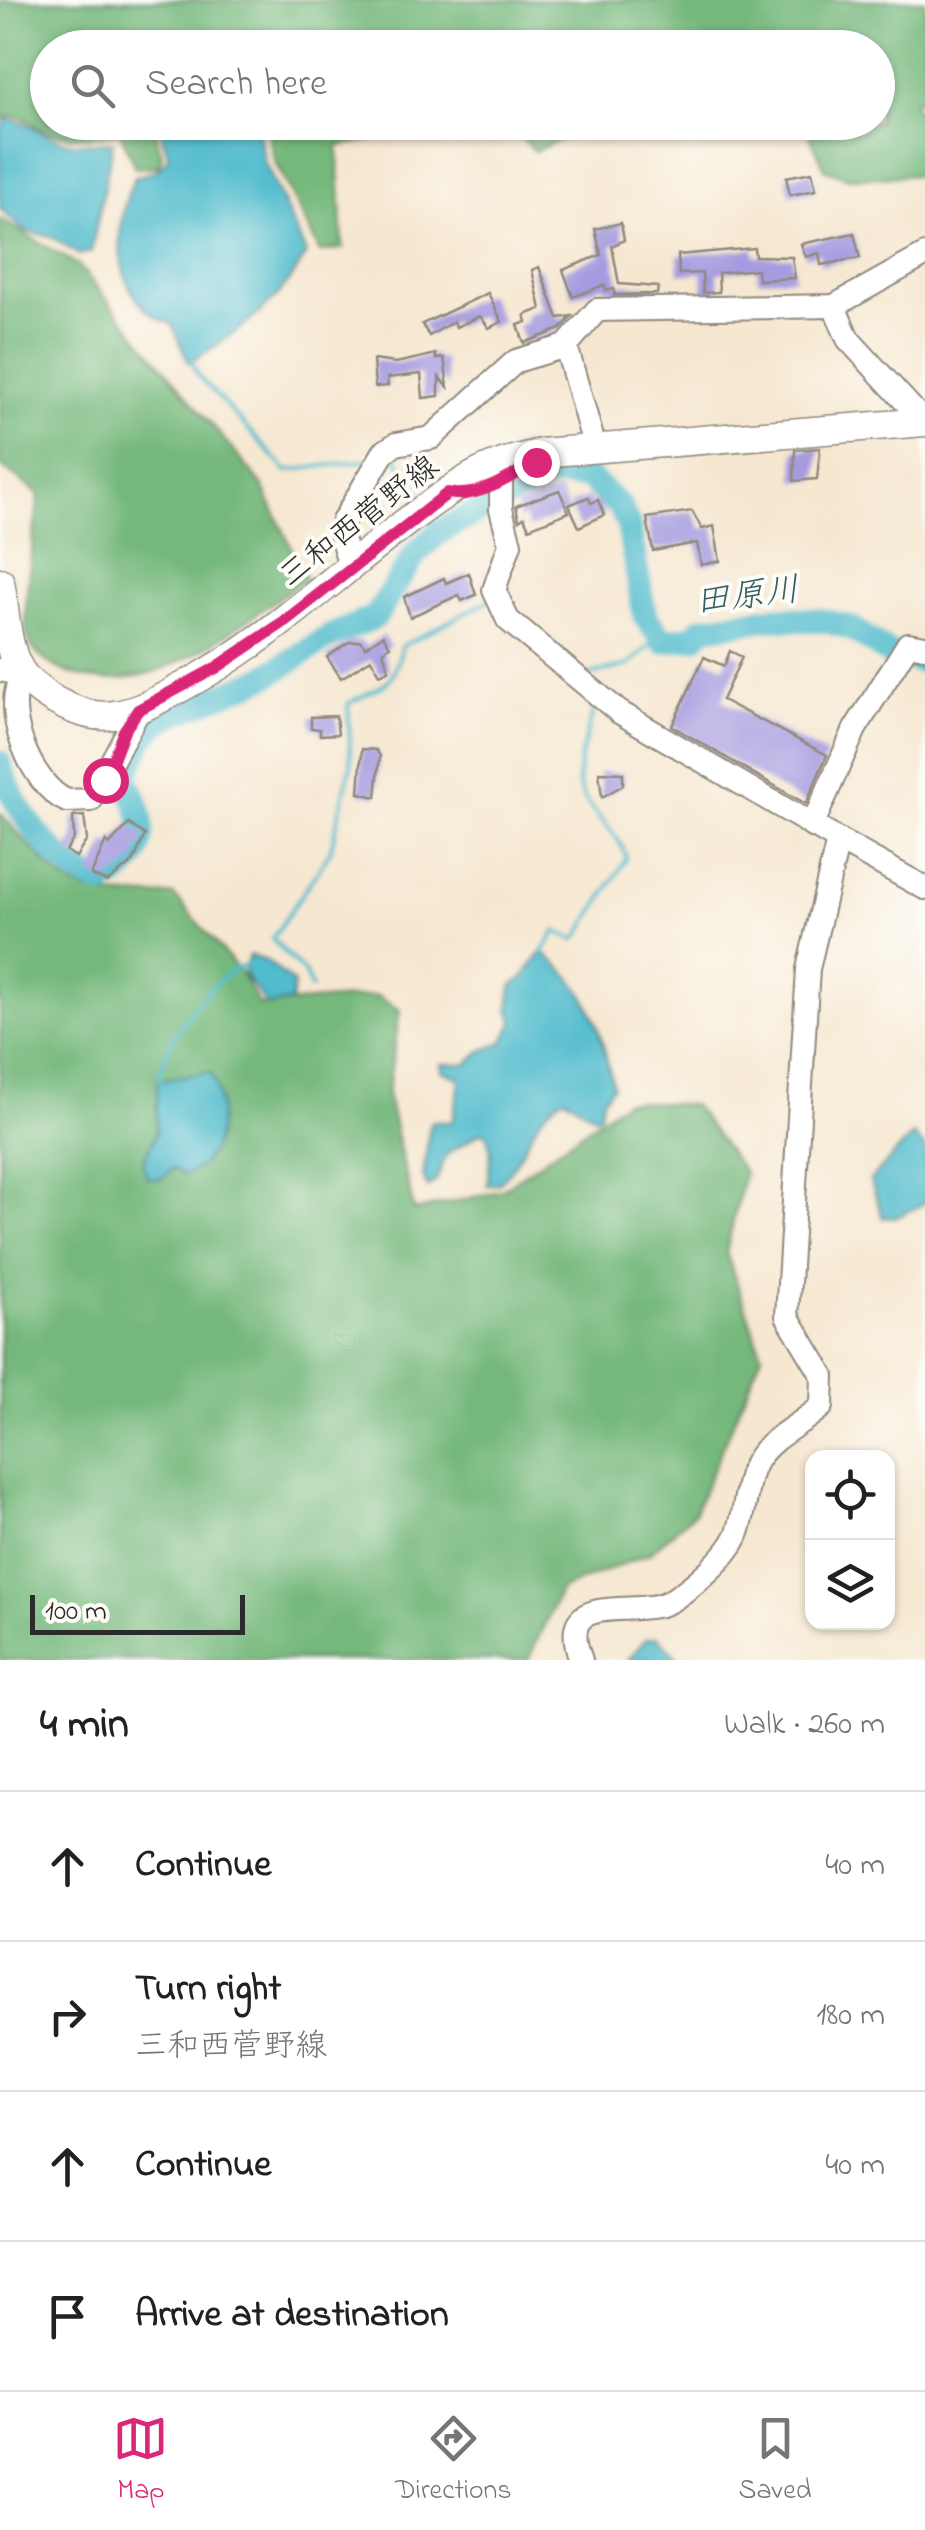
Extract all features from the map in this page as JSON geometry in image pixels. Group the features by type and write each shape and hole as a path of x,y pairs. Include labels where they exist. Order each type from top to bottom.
{"main road":[{"name":"三和西菅野線","path":"12,672 68,707 110,716 138,710 216,668 448,493 481,472 540,453 920,422"},
{"path":"0,582 12,672"}],"street":[{"path":"351,569 341,536 343,521 384,452 396,444 430,438 516,361 566,346 597,310 834,306 925,256"},
{"path":"834,306 848,339 920,422"},
{"path":"566,346 595,448"},
{"path":"448,493 501,493 536,462 540,453"},
{"path":"501,493 510,544 497,596 508,620 619,712 925,888"},
{"path":"812,826 855,730 909,653"},
{"path":"12,672 11,703 25,757 40,780 66,801 91,800 138,710"},
{"path":"581,1660 573,1638 577,1625 588,1615 614,1606 651,1610 672,1600 722,1555 737,1536 754,1464 768,1445 822,1406 823,1376 787,1316 786,1304 794,1250 808,969 838,840"}],"green space":[{"path":"0,0 925,0 925,97 912,103 925,121 925,175 849,178 825,169 812,140 895,140 895,30 30,30 30,122 0,117"},
{"path":"124,140 158,140 162,156 158,166 135,168"},
{"path":"270,140 372,140 338,146 343,248 320,252 274,160"},
{"path":"523,140 559,140 535,151"},
{"path":"0,219 78,265 262,485 306,579 221,638 158,670 125,679 93,679 50,664 37,654 28,639 27,590 39,494 0,465"},
{"path":"0,813 58,875 73,885 111,895 174,895 242,974 259,1005 377,996 400,1010 387,1094 414,1211 500,1191 625,1101 693,1105 744,1172 726,1253 762,1354 694,1513 650,1553 561,1589 528,1660 0,1660","holes":["158,1080 178,1170 143,1162 156,1134"]}],"water":[{"path":"5,119 30,126 30,140 113,143 91,252 79,255 52,237 25,231 0,209 0,133"},
{"path":"163,140 260,140 265,163 306,253 271,302 189,363 172,324 152,314 137,300 122,262 122,219 135,177 157,170 169,158"},
{"path":"542,952 572,979 598,1028 613,1086 602,1100 600,1115 594,1116 565,1097 553,1105 498,1184 487,1185 491,1152 487,1134 481,1132 446,1155 436,1181 428,1187 423,1177 430,1122 452,1122 460,1084 459,1078 442,1071 441,1064 467,1064 481,1051 503,1042 514,1021 509,1009 512,986"},
{"path":"249,955 267,961 294,984 291,1002 267,1006 244,974"},
{"path":"210,1072 216,1084 220,1115 206,1160 183,1175 173,1168 161,1179 147,1178 143,1162 156,1134 158,1080"},
{"path":"913,1135 925,1147 925,1203 897,1217 883,1218 870,1180"},
{"path":"658,1637 679,1660 628,1660 646,1639"}],"building":[{"path":"812,172 816,190 790,195 786,177"},
{"path":"621,223 624,240 612,246 619,284 658,287 657,294 614,295 614,289 606,290 604,285 573,297 563,270 601,255 595,229"},
{"path":"854,233 860,258 821,265 819,253 806,257 801,244"},
{"path":"754,248 755,256 792,257 795,278 758,280 757,269 718,273 719,292 703,293 702,273 679,274 678,255"},
{"path":"539,267 558,318 572,316 561,329 524,343 518,325 527,322 525,315 541,309 532,270"},
{"path":"488,293 502,322 489,328 480,316 456,327 454,321 429,336 422,324"},
{"path":"436,354 436,359 444,358 448,387 439,377 439,396 423,398 421,374 387,378 388,386 375,387 373,360 396,363"},
{"path":"820,448 817,479 794,481 795,450"},
{"path":"559,490 569,512 529,528 524,517 519,520 516,506"},
{"path":"588,497 591,503 598,500 604,515 579,527 569,505"},
{"path":"692,511 702,529 714,526 720,561 701,565 697,543 653,551 647,518"},
{"path":"469,573 476,595 462,601 459,595 410,617 404,597 444,578 446,583"},
{"path":"383,635 390,646 383,651 389,670 380,674 371,659 341,678 327,657 349,642 361,641 365,647"},
{"path":"730,651 742,657 722,700 827,755 806,804 672,726 704,657 724,666"},
{"path":"336,716 338,734 320,735 320,729 311,728 311,717"},
{"path":"362,749 376,750 380,756 376,797 359,793"},
{"path":"599,772 623,773 623,785 602,797"},
{"path":"84,816 87,840 76,857 66,851 74,838 73,817"},
{"path":"129,824 145,835 133,862 107,882 91,875 106,841 109,845"}],"waterway":[{"path":"191,360 198,376 287,471 369,460"},
{"path":"396,457 420,494"},
{"name":"田原川","path":"0,763 14,798 39,835 70,866 103,883 119,873 138,850 142,823 125,778 144,735 166,717 265,677 329,637 375,617 416,553 439,532 546,476 587,477 620,507 628,524 645,616 663,641 695,637 702,628 772,618 826,621 851,628 890,654 925,662"},
{"path":"432,518 439,532"},
{"path":"311,988 305,973 272,939 330,852 351,765 348,704 390,679 402,646 490,600"},
{"path":"851,628 897,648"},
{"path":"590,675 629,665 658,638"},
{"name":"田原川","path":"910,654 925,659"},
{"path":"542,954 556,931 575,940 626,859 618,840 589,805 579,785 581,756 595,705"},
{"path":"160,1083 168,1050 190,1013 219,981 248,964"}],"route":[{"path":"105,780 124,731 138,710 216,668 281,624 448,493 458,495 501,482 536,462"}]}
